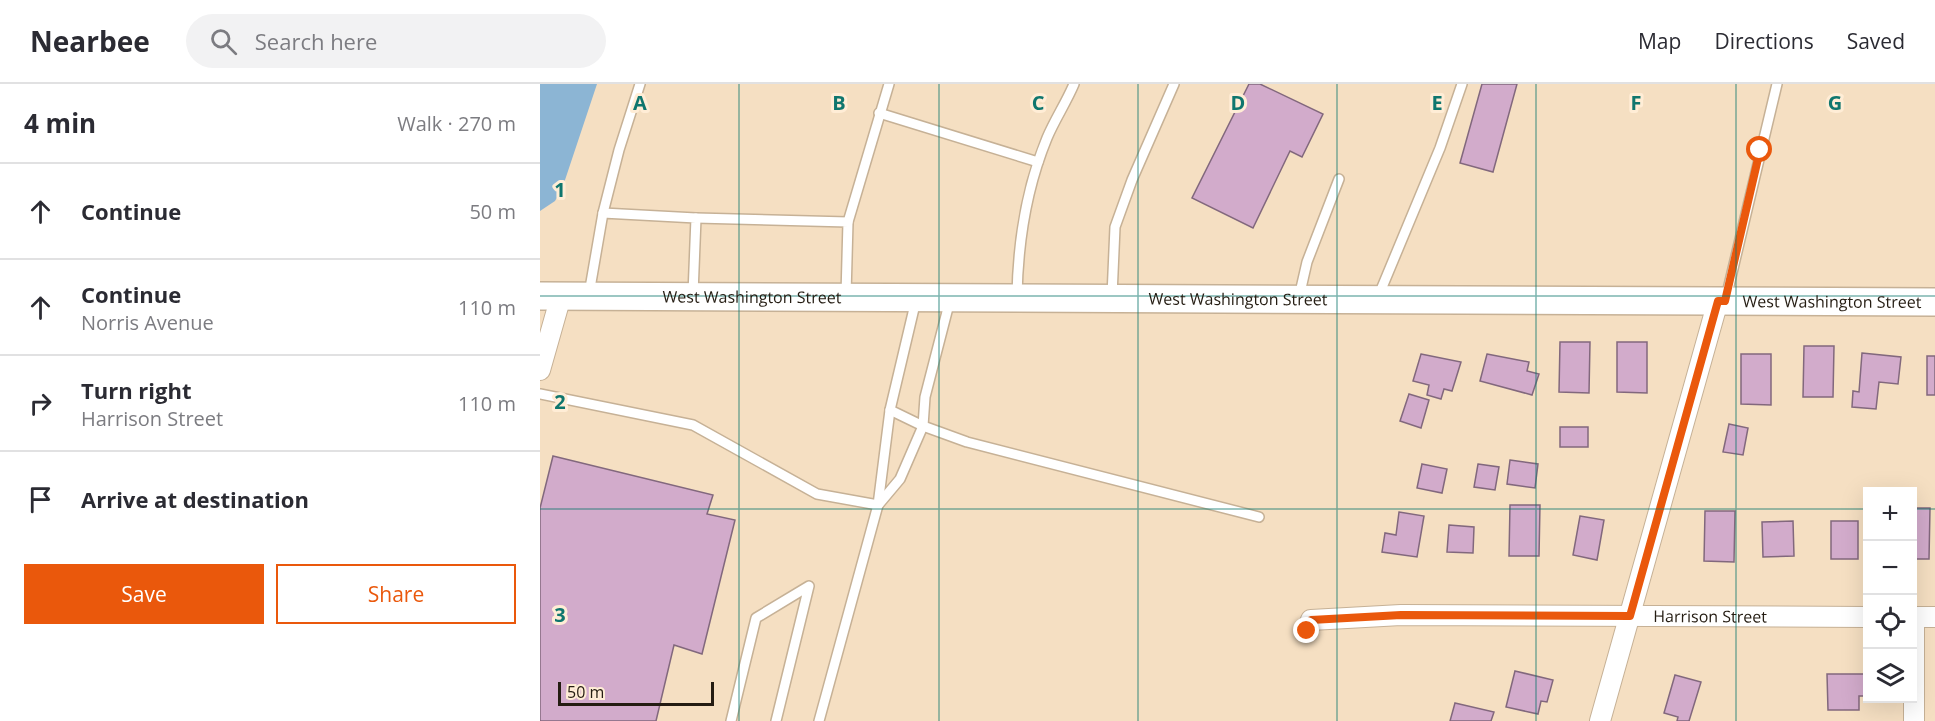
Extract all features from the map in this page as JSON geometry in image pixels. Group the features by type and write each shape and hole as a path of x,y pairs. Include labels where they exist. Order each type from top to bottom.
{"main road":[{"name":"West Washington Street","path":"550,296 1935,303"}],"street":[{"path":"540,370 550,296"},
{"path":"1600,721 1722,301"},
{"name":"Harrison Street","path":"1307,631 1311,620 1401,615 1863,617"},
{"path":"1917,617 1935,617"},
{"path":"1913,649 1914,721"}],"lane":[{"path":"589,296 603,213 619,150 640,84"},
{"path":"845,297 848,222 888,84"},
{"path":"1017,298 1021,223 1038,162 1074,84"},
{"path":"1112,298 1115,227 1132,180 1174,84"},
{"path":"1377,299 1440,148 1462,84"},
{"path":"1722,301 1777,84"},
{"path":"879,113 1038,162"},
{"path":"1299,299 1307,262 1339,179"},
{"path":"603,213 848,222"},
{"path":"693,297 696,218"},
{"path":"819,721 878,505 890,410 917,297"},
{"path":"878,505 900,478 923,426 925,398 951,298"},
{"path":"540,394 693,425 817,494 878,505"},
{"path":"890,410 923,426 967,442 1259,517"},
{"path":"731,721 756,618 808,586 776,721"}],"water":[{"path":"540,84 597,84 563,186 555,201 540,211"}],"building":[{"path":"1249,84 1260,84 1323,114 1302,157 1290,151 1253,228 1192,198"},
{"path":"1482,84 1517,84 1493,172 1460,163"},
{"path":"1560,342 1590,342 1589,393 1559,392"},
{"path":"1617,342 1647,342 1647,393 1617,392"},
{"path":"1804,346 1834,346 1833,397 1803,397"},
{"path":"1862,353 1901,357 1898,384 1879,382 1876,409 1852,407 1853,391 1859,392"},
{"path":"1421,354 1461,362 1452,391 1444,389 1441,399 1427,395 1429,385 1413,381"},
{"path":"1487,354 1529,362 1527,371 1539,374 1532,395 1480,381"},
{"path":"1741,354 1771,354 1771,405 1741,404"},
{"path":"1927,356 1935,356 1935,395 1927,395"},
{"path":"1409,394 1429,400 1421,428 1400,421"},
{"path":"1729,424 1748,428 1743,455 1723,452"},
{"path":"1560,427 1588,427 1588,447 1560,447"},
{"path":"553,456 713,495 707,514 735,520 702,654 674,645 656,721 540,721 540,508"},
{"path":"1510,460 1538,464 1535,488 1507,484"},
{"path":"1422,464 1447,469 1442,493 1417,488"},
{"path":"1478,464 1499,467 1495,490 1474,487"},
{"path":"1510,505 1540,505 1539,556 1509,556"},
{"path":"1917,508 1930,508 1929,559 1917,559"},
{"path":"1705,511 1735,511 1734,562 1704,561"},
{"path":"1399,512 1424,516 1417,557 1382,552 1385,533 1396,535"},
{"path":"1580,516 1604,520 1597,560 1573,555"},
{"path":"1793,521 1794,556 1763,557 1762,522"},
{"path":"1831,521 1858,521 1858,559 1831,559"},
{"path":"1449,525 1474,527 1473,553 1447,552"},
{"path":"1515,671 1553,680 1547,702 1541,701 1538,714 1506,707"},
{"path":"1827,674 1863,674 1863,696 1859,696 1859,710 1828,710"},
{"path":"1675,675 1701,682 1689,721 1677,721 1678,717 1664,713"},
{"path":"1455,703 1494,712 1491,721 1450,721"}],"route":[{"path":"1307,631 1311,620 1401,615 1630,616 1718,301 1725,301 1760,150"}]}
